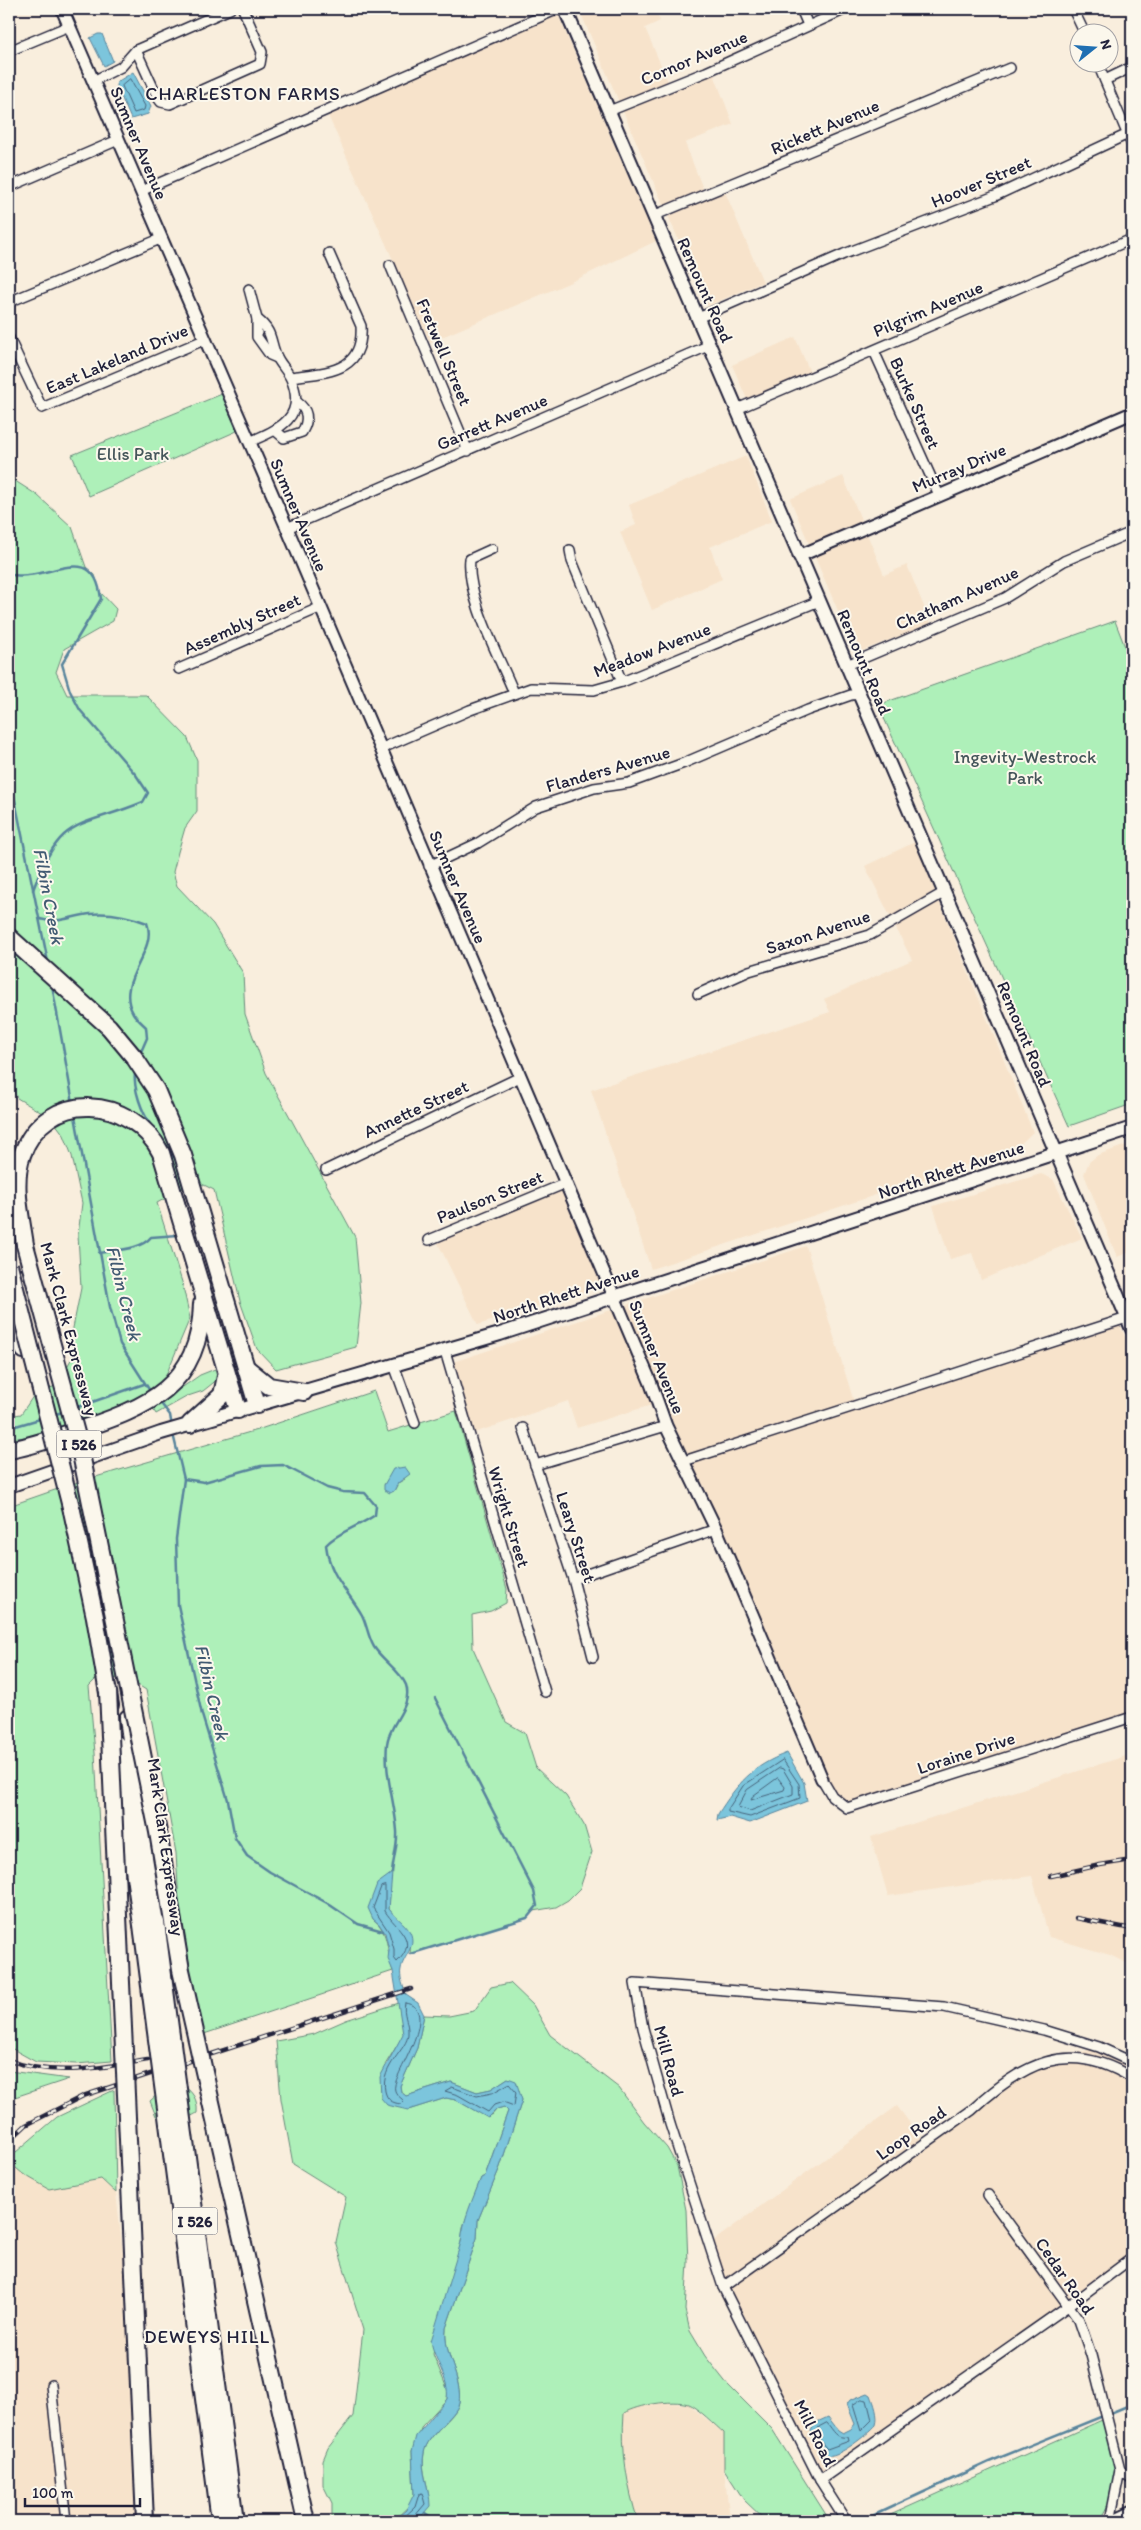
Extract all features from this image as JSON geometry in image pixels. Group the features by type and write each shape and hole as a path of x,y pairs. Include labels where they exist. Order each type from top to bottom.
{"highway":[{"path":"9,937 109,1027 134,1057 164,1106 183,1155 257,1405"},
{"path":"25,1246 17,1176 22,1153 43,1123 52,1116 73,1108 94,1108 115,1111 125,1115 146,1131 161,1153 200,1279 226,1376 222,1395 190,1424"},
{"name":"Mark Clark Expressway","path":"9,1188 80,1444 119,1645 235,2521"},
{"name":"Mark Clark Expressway","path":"9,1265 53,1433 95,1617 108,1691 136,1875 220,2521"},
{"path":"9,1450 28,1446 100,1423 146,1405 177,1378 186,1366 196,1345 201,1320 200,1279"},
{"path":"9,1305 53,1433"},
{"path":"223,1364 238,1410"},
{"path":"247,1367 269,1386 304,1392"},
{"path":"119,1645 158,1832 187,1999 306,2521"},
{"path":"108,1691 145,2521"}],"main road":[{"name":"Remount Road","path":"566,9 799,556 1130,1323"},
{"name":"North Rhett Avenue","path":"9,1486 161,1433 445,1351 1132,1128"},
{"path":"1112,2521 1132,2512"}],"street":[{"name":"Sumner Avenue","path":"62,9 286,528 651,1385 666,1426 716,1529 822,1779"},
{"path":"93,81 121,67 136,50 230,9"},
{"path":"136,50 158,98 161,102 170,104 260,64 262,52 243,9"},
{"path":"141,191 556,10 566,9"},
{"path":"801,9 808,25"},
{"name":"Cornor Avenue","path":"609,111 706,72 846,9"},
{"path":"1073,9 1079,22"},
{"path":"9,51 69,26"},
{"name":"Rickett Avenue","path":"654,216 1010,68"},
{"path":"1105,80 1132,68"},
{"path":"1101,72 1132,145"},
{"name":"Hoover Street","path":"698,318 844,254 995,196 1128,134"},
{"path":"9,187 118,140"},
{"path":"9,302 160,238"},
{"name":"Pilgrim Avenue","path":"737,409 1132,239"},
{"path":"291,377 330,372 349,364 358,354 362,339 361,326 329,253"},
{"name":"Fretwell Street","path":"390,265 468,451"},
{"path":"249,289 257,319 257,337 270,355 277,358"},
{"path":"249,442 276,431 293,412 297,402 291,377 277,358 272,336 266,326 257,319"},
{"name":"East Lakeland Drive","path":"9,338 42,408 204,340"},
{"name":"Garrett Avenue","path":"286,528 710,345"},
{"name":"Burke Street","path":"874,351 939,495"},
{"path":"276,431 284,438 302,432 306,425 307,415 304,407 297,402"},
{"name":"Murray Drive","path":"799,556 1132,413"},
{"name":"Chatham Avenue","path":"847,665 1005,598 1064,561 1132,532"},
{"path":"492,549 470,559 470,568 479,608 514,693"},
{"path":"570,550 572,561 622,682"},
{"name":"Meadow Avenue","path":"380,749 514,693 531,688 594,690 622,682 819,601"},
{"name":"Assembly Street","path":"179,669 319,608"},
{"name":"Flanders Avenue","path":"429,866 478,843 536,807 594,788 629,783 684,763 808,710 859,694"},
{"name":"Saxon Avenue","path":"698,994 749,971 870,935 945,892"},
{"name":"Annette Street","path":"326,1170 520,1078"},
{"name":"Paulson Street","path":"429,1240 564,1184"},
{"path":"684,1461 1130,1323"},
{"name":"Wright Street","path":"445,1351 545,1692"},
{"path":"394,1365 415,1423"},
{"path":"535,1465 666,1426"},
{"name":"Leary Street","path":"524,1428 573,1579 593,1657"},
{"path":"573,1579 716,1529"},
{"name":"Loraine Drive","path":"822,1779 832,1796 847,1808 1132,1717"},
{"name":"Mill Road","path":"846,2521 820,2480 723,2287 670,2124 643,2028 634,1983 944,2007 1044,2030 1099,2047 1132,2062"},
{"name":"Loop Road","path":"723,2287 972,2110 998,2086 1039,2064 1066,2057 1088,2060 1117,2068 1132,2078"},
{"name":"Cedar Road","path":"988,2195 1078,2320 1091,2355 1120,2470 1112,2521"},
{"path":"820,2480 1068,2306 1132,2258"},
{"path":"51,2385 66,2521"},
{"path":"1120,2470 1132,2479"}],"shaded area":[{"path":"579,9 655,9 660,21 645,28 670,86 712,69 733,124 685,143 705,194 723,187 763,282 707,306"},
{"path":"556,10 656,241 571,282 430,342 326,111"},
{"path":"795,337 812,377 749,404 732,365"},
{"path":"746,456 772,521 710,547 722,579 652,610 620,532 636,525 629,505"},
{"path":"843,476 884,575 907,565 931,624 856,653 790,499"},
{"path":"915,842 1033,1132 1015,1149 651,1269 591,1090 830,1012 824,999 912,960 865,866"},
{"path":"1132,1143 1132,1251 1117,1257 1084,1174 1089,1162 1098,1155"},
{"path":"1041,1174 1053,1179 1082,1238 981,1280 972,1253 950,1259 933,1206"},
{"path":"564,1184 607,1284 478,1325 435,1237"},
{"path":"806,1246 855,1405 1118,1321 1132,1353 1132,1722 1056,1742 847,1808 832,1796 658,1403 577,1428 568,1401 468,1435 447,1364"},
{"path":"1132,1754 1132,1966 1110,1955 1049,1937 1032,1876 888,1896 871,1837"},
{"path":"1099,2047 1132,2062 1132,2258 820,2480 723,2287 709,2244 897,2106 925,2143 1039,2064"},
{"path":"9,2162 23,2174 79,2184 101,2179 116,2193 123,2253 137,2521 9,2521"},
{"path":"664,2403 688,2404 724,2433 724,2469 729,2512 745,2521 638,2521 631,2499 622,2436 624,2413 633,2408"}],"green space":[{"name":"Ellis Park","path":"222,394 237,431 89,496 72,455"},
{"path":"9,477 37,495 72,527 86,567 95,575 100,592 116,609 113,621 64,649 56,672 67,695 146,695 187,737 197,760 197,811 185,828 178,852 173,872 177,886 213,924 243,973 245,1014 266,1073 355,1237 361,1303 356,1347 276,1369 257,1349 240,1301 214,1190 196,1181 157,1203 182,1282 190,1318 164,1380 177,1391 200,1375 215,1369 218,1379 203,1391 188,1396 156,1414 144,1395 61,1428 27,1437 9,1439 9,1416 21,1414 36,1392 53,1387 73,1356 72,1333 81,1288 78,1235 82,1203 72,1156 64,1135 52,1119 17,1098 9,1083"},
{"name":"Ingevity-Westrock Park","path":"1115,621 1132,665 1132,1104 1069,1126 878,705"},
{"path":"374,1391 388,1432 456,1411 507,1589 506,1603 491,1611 472,1615 473,1648 506,1722 525,1733 536,1768 566,1796 584,1825 592,1852 580,1888 568,1900 556,1907 533,1911 527,1918 410,1954 408,1934 389,1909 391,1873 373,1919 385,1936 393,1971 201,2035 179,1903 176,1853 146,1690 134,1683 123,1680 97,1678 89,1686 95,1753 112,2061 76,2064 36,2062 9,2047 9,1506 75,1483 257,1430","holes":["391,1475 405,1479 398,1483 394,1491 384,1485"]},
{"path":"510,1983 533,2005 550,2035 619,2088 644,2122 667,2148 677,2166 686,2210 688,2263 685,2310 690,2331 705,2356 728,2385 772,2429 830,2521 766,2521 744,2500 724,2469 724,2433 692,2406 673,2402 646,2405 624,2413 623,2440 626,2468 638,2521 417,2521 428,2504 428,2489 423,2463 426,2446 457,2409 459,2403 458,2385 447,2348 446,2328 477,2238 478,2220 500,2167 522,2100 508,2078 491,2089 477,2092 451,2082 406,2096 401,2092 400,2086 417,2048 424,2015 449,2016 474,2011 491,1987"},
{"path":"399,2003 404,2034 385,2065 408,2110 446,2098 456,2100 476,2111 492,2115 497,2109 504,2107 508,2111 485,2176 481,2178 463,2227 461,2242 433,2354 448,2391 447,2399 422,2426 412,2451 414,2494 411,2504 393,2521 332,2521 332,2503 323,2485 323,2460 328,2448 353,2416 363,2330 336,2242 346,2197 293,2164 281,2099 276,2041 314,2034 346,2020"},
{"path":"9,2071 69,2079 9,2099"},
{"path":"181,2084 194,2096 197,2104 197,2113 177,2120 156,2116 150,2101 161,2091"},
{"path":"114,2090 116,2193 101,2179 49,2189 23,2174 9,2162 9,2158 57,2117"},
{"path":"1102,2420 1116,2470 1109,2503 1102,2516 1091,2521 877,2521"}],"water":[{"path":"102,34 113,61 104,66 90,38"},
{"path":"133,72 151,106 148,114 131,119 116,85 117,82"},
{"path":"405,1467 410,1474 398,1483 394,1491 390,1493 384,1490 384,1485 393,1469"},
{"path":"787,1753 804,1783 807,1801 750,1823 730,1817 717,1820 718,1814 725,1803 746,1777 764,1764"},
{"path":"392,1873 389,1909 408,1929 412,1937 411,1947 402,1964 401,1979 406,1995 418,2003 424,2015 417,2048 400,2086 401,2092 406,2096 451,2082 477,2092 491,2089 508,2078 516,2081 522,2100 500,2167 478,2220 477,2238 446,2328 447,2348 458,2385 459,2403 453,2414 426,2446 423,2467 430,2506 417,2521 393,2521 406,2510 414,2494 412,2451 416,2436 447,2399 446,2384 431,2341 469,2209 481,2178 485,2176 508,2111 504,2107 497,2109 488,2118 456,2100 446,2098 408,2110 387,2105 381,2098 380,2077 403,2034 393,1971 388,1959 389,1950 385,1933 373,1919 368,1908 377,1884"},
{"path":"868,2393 871,2395 876,2410 876,2425 845,2450 830,2455 822,2453 811,2431 815,2423 828,2417 838,2430 843,2433 851,2429 855,2424 847,2404 850,2400"}],"waterway":[{"path":"9,575 28,575 75,566 84,568 92,573 101,599 62,664 70,691 80,710 136,775 148,793 143,802 87,822 63,836 53,848 33,890"},
{"name":"Filbin Creek","path":"9,771 48,962"},
{"path":"40,919 53,921 90,914 112,914 147,923 149,934 147,945 132,978 129,990 129,1001 133,1013 146,1027 147,1038 140,1054"},
{"name":"Filbin Creek","path":"52,985 73,1103"},
{"path":"135,1071 135,1085 139,1100 152,1127"},
{"name":"Filbin Creek","path":"75,1116 110,1307 120,1344 150,1391"},
{"path":"167,1148 177,1161"},
{"path":"99,1253 141,1245 151,1237 178,1235"},
{"path":"75,1408 144,1384"},
{"name":"Filbin Creek","path":"159,1401 170,1415 172,1427"},
{"path":"53,1415 65,1411"},
{"path":"9,1428 43,1418"},
{"name":"Filbin Creek","path":"173,1434 184,1479 176,1539 178,1605 202,1715 228,1800 235,1838 247,1856 270,1872 327,1903 358,1924 383,1931"},
{"path":"184,1479 204,1482 261,1466 283,1465 327,1488 343,1492 365,1493 376,1506 375,1515 337,1536 326,1545 331,1566 362,1615 374,1647 400,1675 406,1685 406,1701 389,1736 386,1755 397,1831 392,1873"},
{"path":"410,1954 527,1918 537,1906 534,1891 435,1698"},
{"path":"1108,2414 1132,2404"},
{"path":"847,2518 870,2517 989,2462 1103,2416"},
{"path":"425,2513 437,2521"},
{"path":"820,2521 842,2518"}],"railway":[{"path":"1051,1876 1132,1860"},
{"path":"1076,1918 1132,1929"},
{"path":"9,2141 26,2125 83,2096 411,1989"},
{"path":"9,2060 43,2069 60,2070 96,2068 148,2060"}],"district":[{"name":"CHARLESTON FARMS","path":"243,93"},
{"name":"DEWEYS HILL","path":"207,2336"}]}
